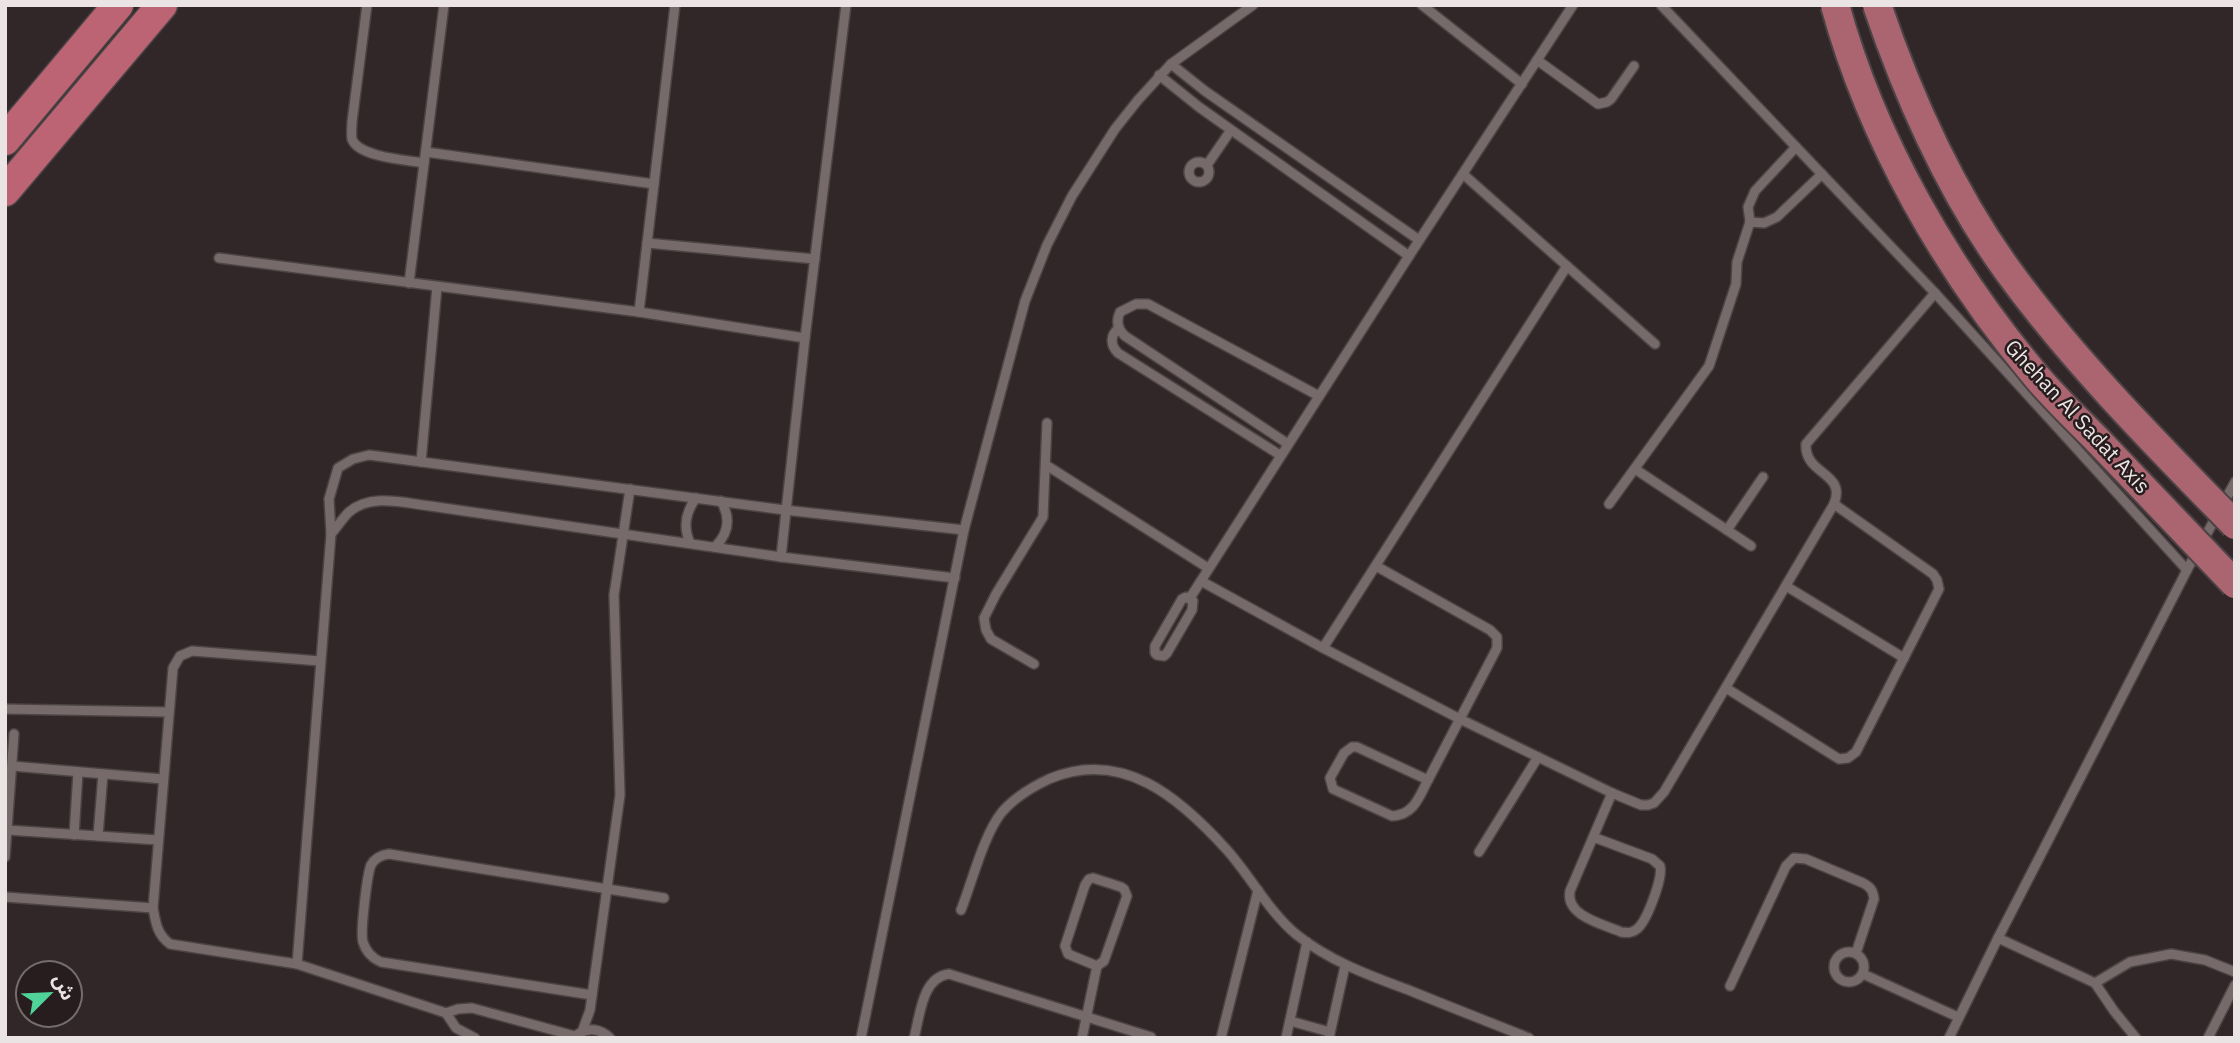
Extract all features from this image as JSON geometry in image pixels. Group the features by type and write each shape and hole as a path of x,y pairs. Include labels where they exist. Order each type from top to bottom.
{"highway":[{"path":"5,140 118,5"},
{"path":"5,191 162,5"}],"main road":[{"name":"Ghehan Al Sadat Axis","path":"1835,5 1857,71 1880,127 1930,223 1968,285 2038,378 2235,584"},
{"name":"Ghehan Al Sadat Axis","path":"1877,5 1894,54 1931,141 2007,269 2068,347 2142,430 2235,525"}],"lane":[{"path":"367,5 352,139 359,149 371,154 424,163"},
{"path":"409,283 444,5"},
{"path":"639,312 675,5"},
{"path":"781,556 845,5"},
{"path":"862,1038 964,530 1026,301 1047,246 1072,196 1115,129 1171,64 1253,5"},
{"path":"1422,5 1522,84"},
{"path":"1190,598 1573,5"},
{"path":"1661,5 1936,293 2187,570"},
{"path":"1537,60 1598,104 1611,99 1634,66"},
{"path":"1171,64 1205,91 1419,240"},
{"path":"1159,75 1231,130 1409,256"},
{"path":"1207,165 1231,130"},
{"path":"1609,504 1709,366 1736,284 1738,255 1750,222 1748,207 1755,191 1796,147"},
{"path":"426,152 654,184"},
{"path":"1463,174 1656,344"},
{"path":"1750,222 1764,223 1777,217 1822,174"},
{"path":"647,243 815,259"},
{"path":"219,258 639,312 805,338"},
{"path":"1323,648 1567,266"},
{"path":"421,462 437,287"},
{"path":"1200,581 1460,719 1612,793 1641,805 1654,803 1660,798 1726,688 1837,498 1836,486 1810,462 1806,444 1936,293"},
{"path":"1288,444 1125,336 1119,328 1118,317 1125,309 1136,304 1148,304 1319,396"},
{"path":"1119,328 1111,340 1114,349 1280,455"},
{"path":"1175,389 1184,375"},
{"path":"1227,422 1236,409"},
{"path":"1034,663 991,639 986,631 984,618 1043,517 1047,423"},
{"path":"298,964 331,534 329,499 338,468 353,459 369,455 721,502 964,530"},
{"path":"1046,465 1208,568"},
{"path":"1635,469 1751,546"},
{"path":"1727,530 1763,477"},
{"path":"1949,1038 2187,570 2235,482"},
{"path":"577,1035 590,1010 621,795 614,595 630,489"},
{"path":"690,543 686,519 696,498"},
{"path":"331,534 361,503 374,500 956,578"},
{"path":"715,547 721,541 727,525 721,502"},
{"path":"1726,688 1839,759 1856,752 1939,589 1937,580 1928,570 1834,505"},
{"path":"1376,566 1490,630 1497,638 1497,648 1416,804 1410,811 1392,816 1338,792 1330,784 1330,778 1344,753 1352,747 1428,780"},
{"path":"1786,586 1904,658"},
{"path":"1190,598 1193,605 1173,642 1164,656 1157,655 1155,646 1182,599 1190,598"},
{"path":"320,661 192,651 180,656 173,668 153,908 161,937 170,944 298,964 446,1013 472,1008 577,1035 593,1029 604,1032 610,1038"},
{"path":"5,709 168,712"},
{"path":"5,857 15,734"},
{"path":"1479,852 1538,757"},
{"path":"12,766 163,779"},
{"path":"961,910 991,829 1001,813 1026,791 1056,776 1087,770 1120,772 1162,790 1206,828 1228,851 1283,922 1307,942 1345,966 1529,1038"},
{"path":"74,835 78,772"},
{"path":"99,836 103,774"},
{"path":"1593,837 1652,859 1660,866 1661,878 1643,922 1635,931 1622,932 1580,914 1571,906 1569,898 1570,891 1593,837 1612,793"},
{"path":"7,830 158,840"},
{"path":"592,995 375,959 366,950 362,939 369,872 375,860 389,853 664,898"},
{"path":"1730,986 1786,866 1794,858 1806,859 1870,886 1874,900 1856,953"},
{"path":"1082,1038 1097,966 1104,961 1127,896 1121,887 1093,878 1085,885 1065,946 1068,954 1097,966"},
{"path":"1221,1038 1258,890"},
{"path":"5,897 153,908"},
{"path":"1998,938 2095,983 2136,1038"},
{"path":"1286,1038 1307,942"},
{"path":"1856,953 1863,962 1863,974 1854,981 1843,981 1835,972 1834,966 1839,956 1856,953"},
{"path":"2095,983 2130,962 2171,954 2205,960 2235,972"},
{"path":"1290,1021 1330,1035 1345,966"},
{"path":"914,1038 929,986 935,978 944,974 1151,1037"},
{"path":"1863,974 1958,1017"},
{"path":"2208,1038 2235,985"},
{"path":"446,1013 456,1028 475,1038"}]}
